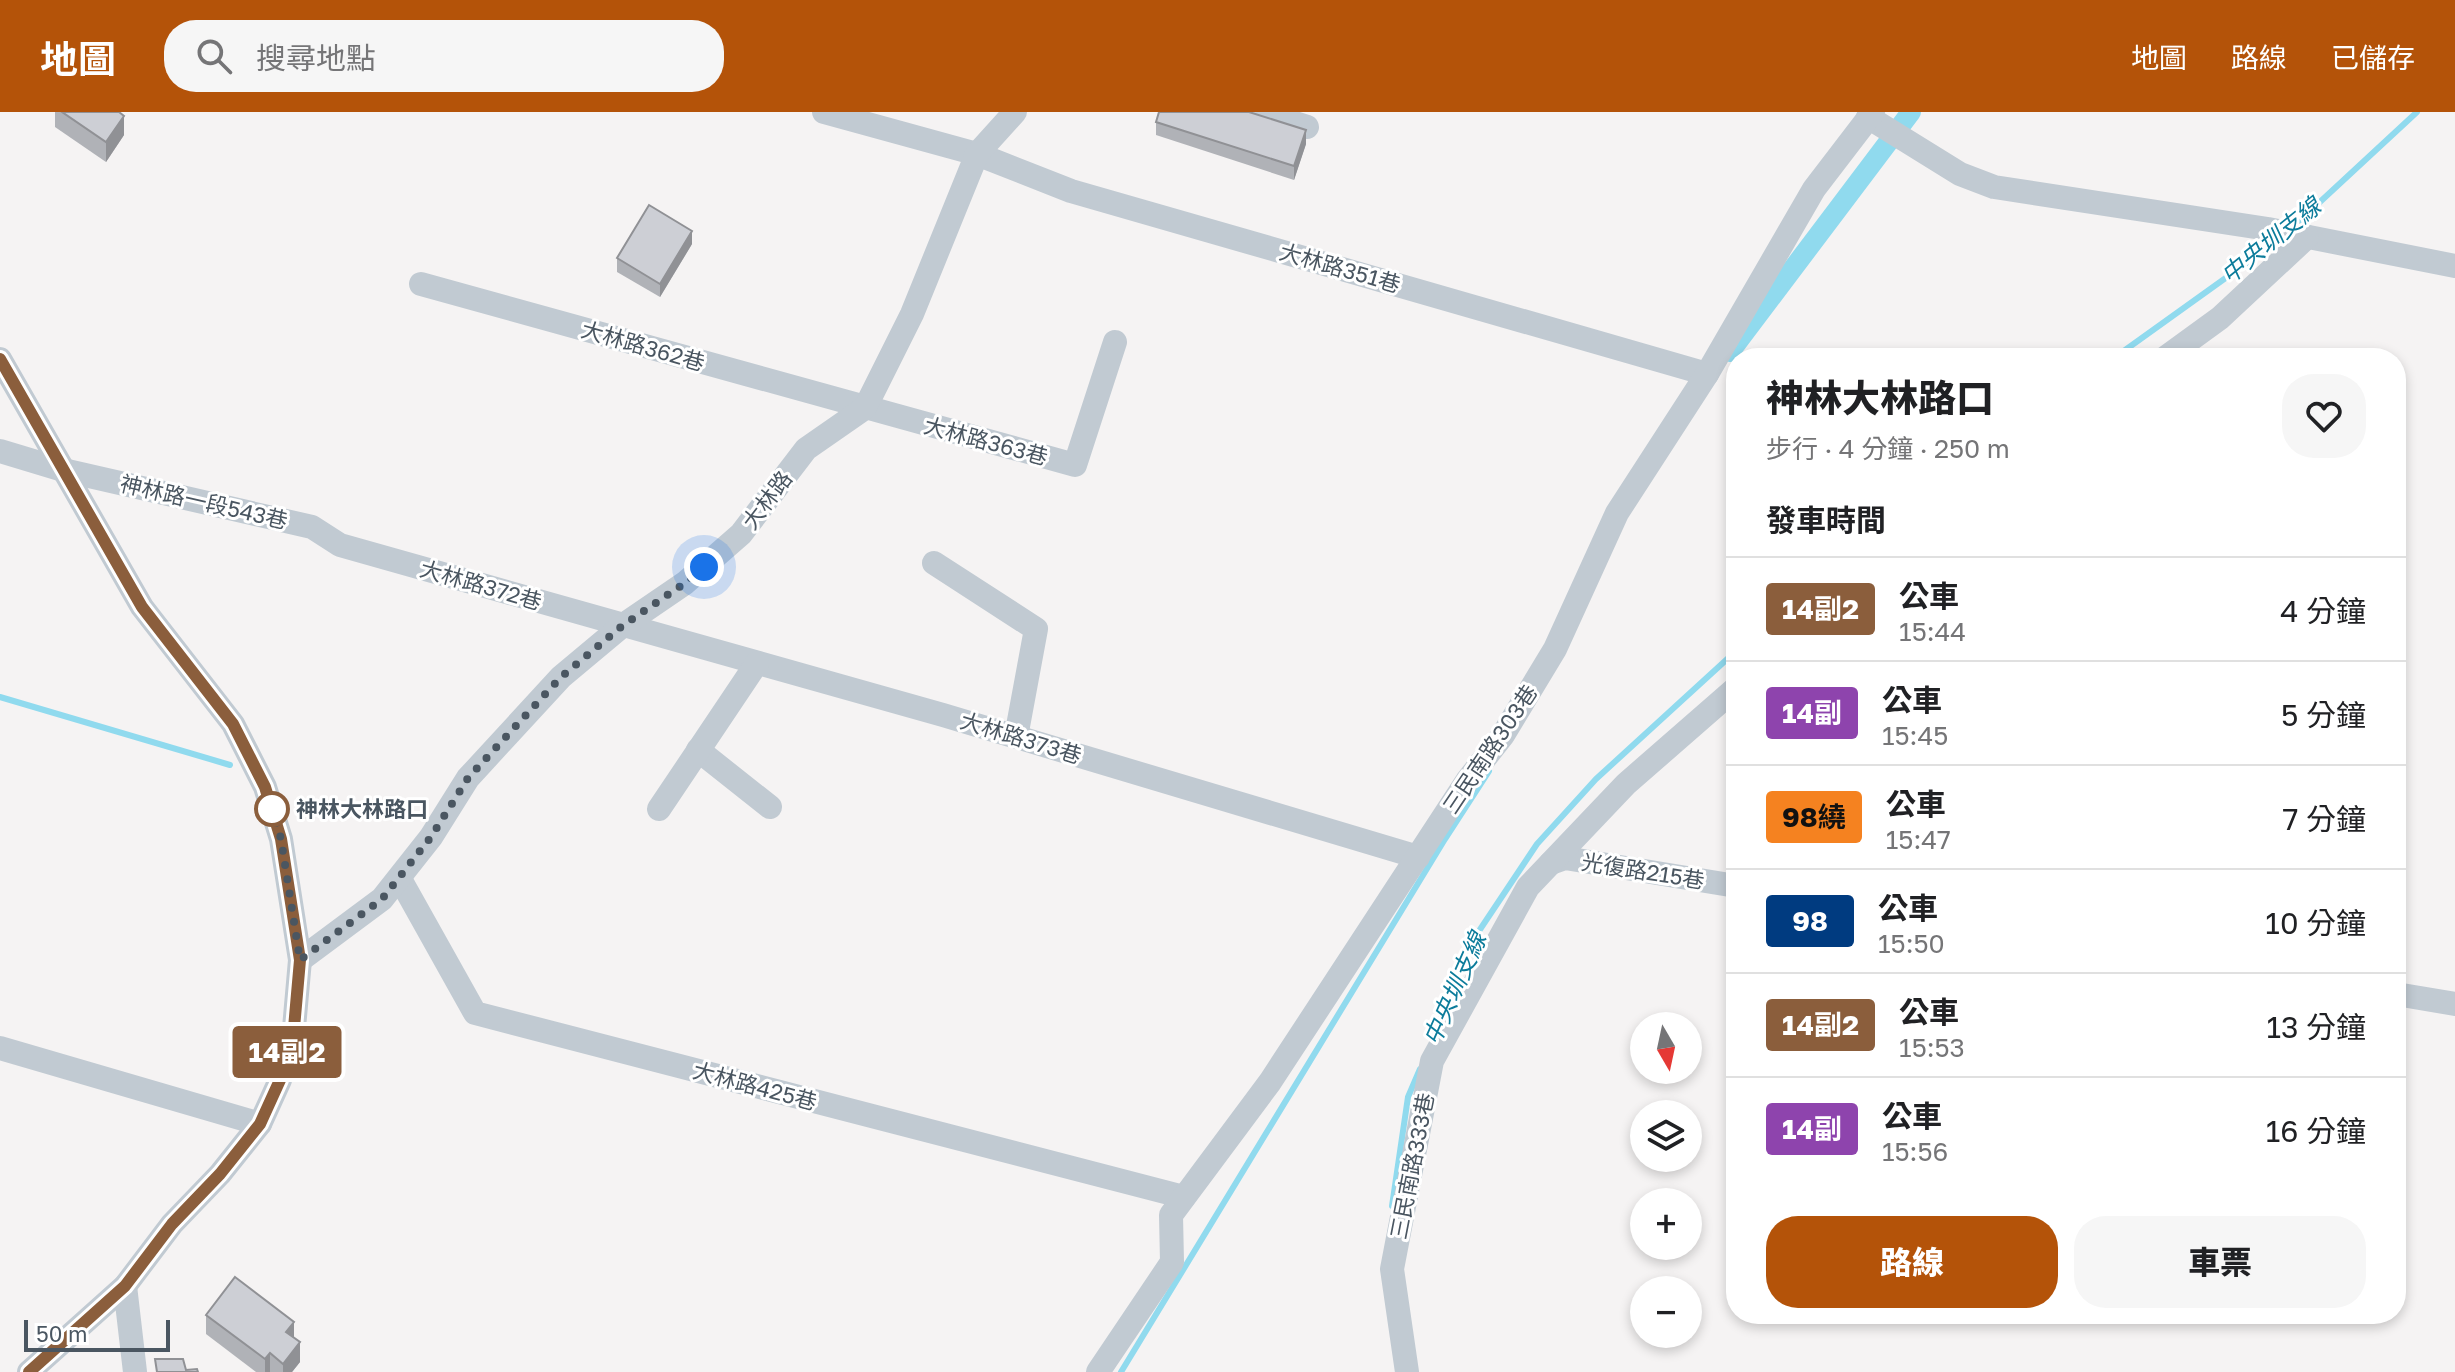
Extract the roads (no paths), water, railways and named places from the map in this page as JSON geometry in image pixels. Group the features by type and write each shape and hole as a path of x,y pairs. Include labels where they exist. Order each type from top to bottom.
{"street":[{"name":"大林路351巷","path":"824,112 977,154 1071,191 1707,374"},
{"name":"大林路","path":"300,960 382,899 431,837 468,778 561,677 622,626 685,583 741,534 806,449 865,408 912,314 977,154 1015,112"},
{"path":"1262,112 1307,127"},
{"path":"1870,115 1922,152 1960,174 1994,187 2294,234 2455,266"},
{"name":"三民南路303巷","path":"1098,1372 1172,1262 1171,1215 1270,1082 1467,781 1503,735 1548,661 1617,513 1707,374 1814,189 1870,115"},
{"path":"2179,348 2220,318 2294,234"},
{"name":"大林路362巷","path":"421,284 865,408"},
{"name":"大林路363巷","path":"865,408 1075,465 1115,342"},
{"path":"0,359 142,607 233,724 265,787 281,839 300,960 294,1028 280,1080 260,1124 220,1174 172,1224 125,1286 29,1372"},
{"name":"神林路一段543巷","path":"0,451 63,470 312,527 340,545"},
{"name":"大林路372巷","path":"340,545 622,626"},
{"path":"934,563 1036,629 1016,737"},
{"name":"大林路373巷","path":"622,626 1016,737 1418,857"},
{"path":"659,809 757,663"},
{"name":"三民南路333巷","path":"1409,1372 1392,1269 1432,1061 1528,887 1626,784 1726,697"},
{"path":"698,750 770,807"},
{"name":"光復路215巷","path":"1551,863 1565,858 1726,884"},
{"name":"大林路425巷","path":"400,879 475,1013 1184,1197"},
{"path":"2406,996 2455,1004"},
{"path":"0,1048 260,1124"},
{"path":"125,1286 135,1372"}],"waterway":[{"path":"1733,348 1911,112"},
{"name":"中央圳支線","path":"2294,226 2417,112"},
{"name":"中央圳支線","path":"2128,348 2280,239"},
{"name":"中央圳支線","path":"1433,1036 1473,940 1537,844 1596,779 1726,660"},
{"path":"0,697 230,765"},
{"path":"1121,1372 1489,771"},
{"name":"中央圳支線","path":"1392,1206 1408,1097 1420,1069"}],"place":[{"name":"神林大林路口","path":"272,809"}]}
